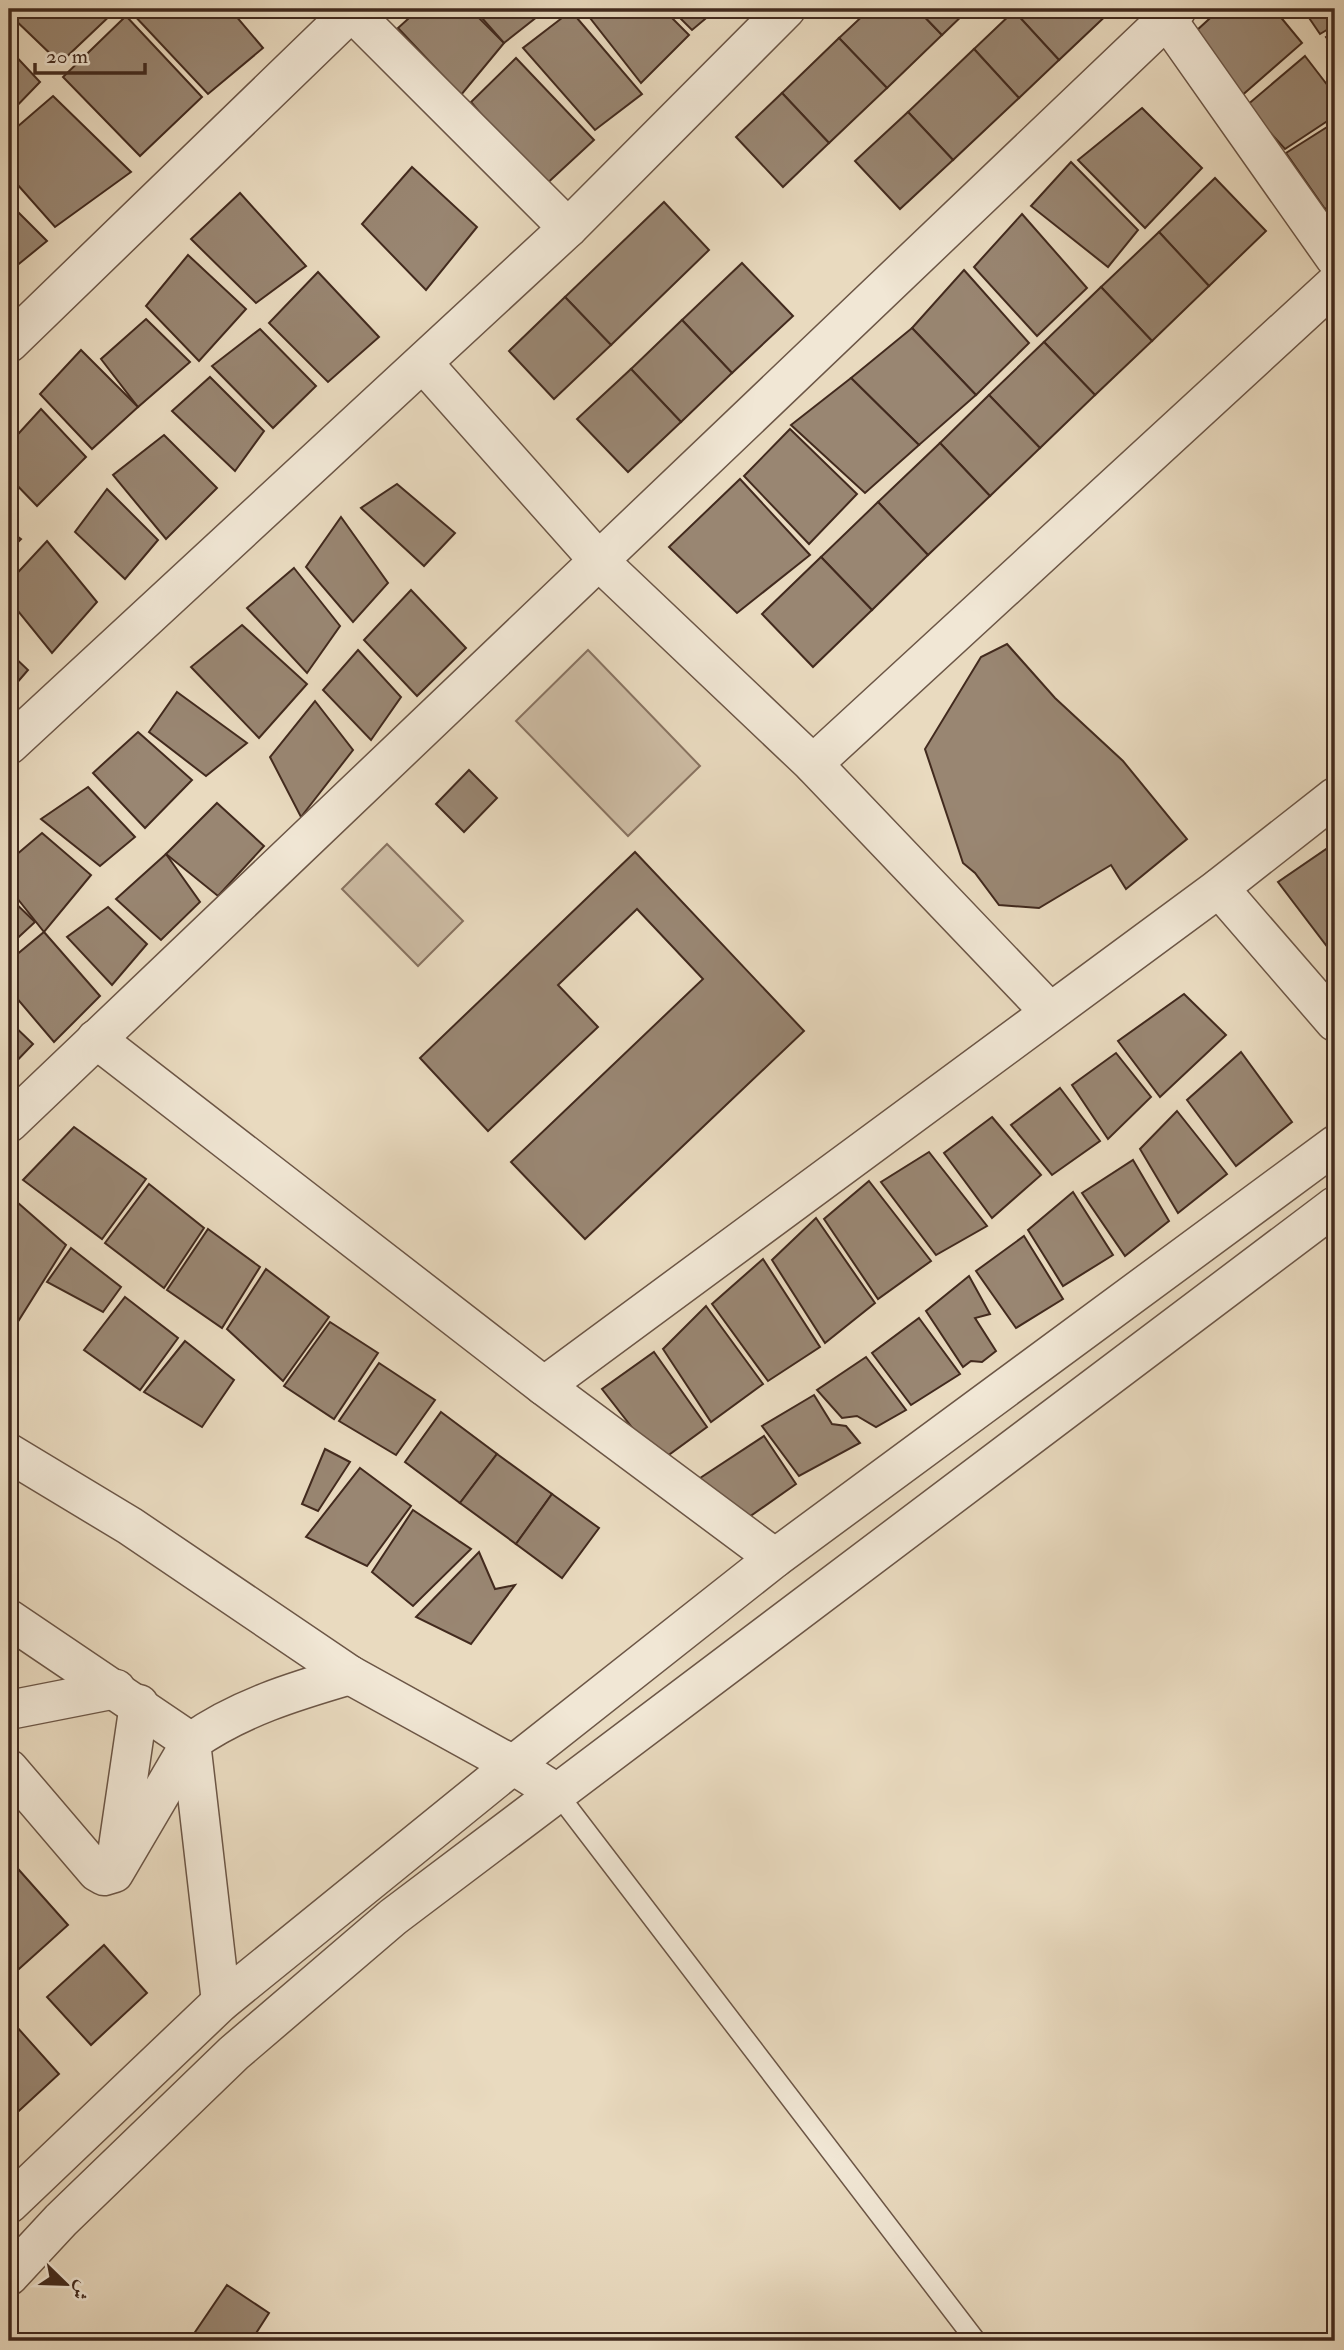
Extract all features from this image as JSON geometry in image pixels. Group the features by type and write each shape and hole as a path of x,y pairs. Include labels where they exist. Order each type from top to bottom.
{"street":[{"path":"9,745 568,228 786,9"},
{"path":"9,343 351,10 568,228"},
{"path":"9,1123 1172,13 1335,258"},
{"path":"813,764 1335,284"},
{"path":"423,363 599,561 813,764 1049,1011"},
{"path":"544,1386 1219,888 1335,797"},
{"path":"1219,888 1335,1022"},
{"path":"96,1040 544,1386 775,1558"},
{"path":"10,2200 221,2002 513,1765 775,1558 1335,1145"},
{"path":"9,2276 61,2220 234,2053 393,1917 1335,1206"},
{"path":"9,1453 130,1526 350,1675 513,1765 557,1793"},
{"path":"9,1619 127,1696 191,1742 221,2002"},
{"path":"9,1769 97,1872 104,1876 114,1873 191,1742 221,1721 305,1688 350,1675"},
{"path":"9,1710 127,1696"},
{"path":"114,1873 127,1696"}],"lane":[{"path":"557,1793 970,2339"}],"shaded area":[{"path":"588,650 700,766 628,836 516,721"},
{"path":"387,844 463,921 418,966 342,889"}],"building":[{"path":"9,9 117,9 60,63 9,14"},
{"path":"137,9 230,9 263,48 208,94 132,13"},
{"path":"419,9 470,9 504,43 461,95 398,28"},
{"path":"474,9 547,9 504,43"},
{"path":"583,9 663,9 689,35 641,83"},
{"path":"671,9 717,9 692,30"},
{"path":"870,9 917,9 942,35 887,88 839,38"},
{"path":"917,9 969,9 942,35"},
{"path":"1113,9 1059,60 1014,11"},
{"path":"1220,9 1274,9 1302,43 1239,98 1195,32"},
{"path":"1303,9 1335,9 1335,25 1320,34"},
{"path":"571,11 642,94 595,130 523,48"},
{"path":"1014,11 1059,60 1019,98 974,49"},
{"path":"126,16 202,97 140,156 63,77"},
{"path":"1335,31 1335,50 1326,37"},
{"path":"839,38 887,88 829,143 782,93"},
{"path":"9,49 40,82 9,114"},
{"path":"974,49 1019,98 953,160 908,112"},
{"path":"1305,56 1335,95 1335,116 1285,149 1246,106"},
{"path":"516,58 594,140 542,188 471,102"},
{"path":"782,93 829,143 783,187 736,137"},
{"path":"53,96 131,172 55,227 9,175 9,134"},
{"path":"1142,108 1202,168 1145,228 1078,160"},
{"path":"908,112 953,160 900,209 855,161"},
{"path":"1335,122 1335,202 1325,209 1286,153"},
{"path":"1071,162 1138,230 1108,267 1031,206"},
{"path":"412,167 477,227 426,290 362,224"},
{"path":"1215,178 1266,231 1209,286 1159,232"},
{"path":"240,193 306,266 256,303 191,239"},
{"path":"664,202 709,250 611,345 565,297"},
{"path":"9,203 47,241 9,272"},
{"path":"1022,214 1087,288 1037,336 974,267"},
{"path":"1159,232 1209,286 1152,341 1101,287"},
{"path":"188,255 246,309 199,361 146,306"},
{"path":"742,263 793,316 732,373 682,320"},
{"path":"964,270 1029,343 976,395 912,328"},
{"path":"318,272 379,337 328,382 269,323"},
{"path":"1101,287 1152,341 1095,395 1044,342"},
{"path":"565,297 611,345 554,399 509,351"},
{"path":"146,319 190,362 138,407 101,359"},
{"path":"682,320 732,373 681,422 631,369"},
{"path":"912,328 976,395 919,445 851,378"},
{"path":"260,329 316,386 273,428 212,366"},
{"path":"1044,342 1095,395 1040,448 989,395"},
{"path":"81,350 138,407 92,449 40,394"},
{"path":"631,369 681,422 628,472 577,419"},
{"path":"210,377 264,431 235,471 172,411"},
{"path":"851,378 919,445 865,493 791,425"},
{"path":"989,395 1040,448 990,496 940,443"},
{"path":"41,409 86,457 37,506 9,477 9,444"},
{"path":"790,429 857,494 809,544 744,476"},
{"path":"164,435 217,488 166,539 113,475"},
{"path":"940,443 990,496 928,555 878,502"},
{"path":"740,479 810,555 737,613 669,547"},
{"path":"397,484 455,533 424,566 361,508"},
{"path":"107,489 158,540 125,579 75,532"},
{"path":"878,502 928,555 872,610 821,557"},
{"path":"341,517 388,583 353,622 306,567"},
{"path":"9,530 21,539 9,551"},
{"path":"47,541 97,602 52,653 9,600 9,582"},
{"path":"821,557 872,610 813,667 762,614"},
{"path":"294,568 340,626 307,673 247,608"},
{"path":"411,590 466,648 417,696 364,640"},
{"path":"242,625 307,684 259,738 191,667"},
{"path":"1007,644 1055,698 1123,761 1187,839 1126,889 1111,865 1039,908 999,905 975,873 963,863 925,749 981,657"},
{"path":"358,650 401,697 371,740 323,690"},
{"path":"9,652 28,670 9,692"},
{"path":"177,692 247,743 206,776 149,732"},
{"path":"315,701 353,750 301,817 270,757"},
{"path":"138,732 192,780 145,828 93,773"},
{"path":"469,770 497,798 464,832 436,804"},
{"path":"88,787 135,837 100,866 41,819"},
{"path":"217,803 264,846 218,896 166,854"},
{"path":"42,833 91,875 44,932 9,888 9,861"},
{"path":"1335,843 1335,957 1278,882"},
{"path":"635,852 804,1031 585,1239 511,1162 703,979 637,909 558,985 598,1027 488,1131 420,1058"},
{"path":"166,854 200,902 161,940 116,899"},
{"path":"9,897 35,922 9,946"},
{"path":"108,907 147,944 112,985 67,937"},
{"path":"44,932 100,996 54,1042 9,989 9,961"},
{"path":"1184,994 1226,1035 1160,1097 1118,1041"},
{"path":"9,1021 33,1044 9,1069"},
{"path":"1241,1052 1292,1122 1236,1166 1187,1100"},
{"path":"1116,1053 1151,1097 1108,1139 1072,1085"},
{"path":"1060,1088 1100,1141 1052,1175 1011,1125"},
{"path":"1177,1111 1227,1174 1178,1213 1140,1149"},
{"path":"992,1117 1041,1175 992,1218 944,1153"},
{"path":"74,1127 146,1179 102,1239 23,1180"},
{"path":"929,1152 987,1226 936,1255 881,1182"},
{"path":"1133,1160 1169,1221 1125,1256 1082,1193"},
{"path":"869,1181 931,1261 878,1299 824,1219"},
{"path":"149,1184 204,1228 164,1288 105,1243"},
{"path":"1073,1192 1113,1255 1063,1286 1028,1230"},
{"path":"9,1195 66,1245 9,1336"},
{"path":"816,1218 875,1303 825,1343 772,1260"},
{"path":"208,1229 260,1267 222,1328 167,1290"},
{"path":"1024,1236 1063,1299 1016,1328 976,1271"},
{"path":"71,1248 121,1287 103,1312 47,1282"},
{"path":"763,1259 820,1347 768,1381 712,1304"},
{"path":"266,1269 329,1317 283,1381 227,1329"},
{"path":"969,1276 990,1314 975,1318 996,1351 982,1362 971,1361 963,1367 926,1311"},
{"path":"125,1297 178,1338 140,1390 84,1350"},
{"path":"706,1306 763,1384 711,1422 663,1349"},
{"path":"919,1318 960,1374 911,1405 872,1353"},
{"path":"330,1322 378,1353 334,1419 284,1386"},
{"path":"185,1341 234,1380 202,1427 144,1392"},
{"path":"654,1352 707,1427 659,1462 602,1389"},
{"path":"866,1357 906,1410 876,1427 857,1416 842,1418 817,1390"},
{"path":"379,1363 435,1400 396,1455 339,1421"},
{"path":"814,1395 832,1424 846,1426 860,1443 799,1476 762,1426"},
{"path":"441,1412 497,1454 460,1503 405,1462"},
{"path":"764,1436 796,1484 742,1522 694,1482"},
{"path":"325,1449 350,1462 318,1511 302,1504"},
{"path":"497,1454 552,1494 516,1544 460,1503"},
{"path":"360,1468 411,1506 367,1566 306,1537"},
{"path":"552,1494 599,1528 562,1578 516,1544"},
{"path":"413,1510 471,1549 413,1606 372,1572"},
{"path":"479,1552 495,1589 515,1585 471,1644 416,1617"},
{"path":"11,1861 68,1925 10,1977 9,1864"},
{"path":"104,1945 147,1993 91,2045 47,1997"},
{"path":"16,2026 59,2074 9,2120 9,2032"},
{"path":"227,2285 269,2313 251,2341 189,2341"}]}
